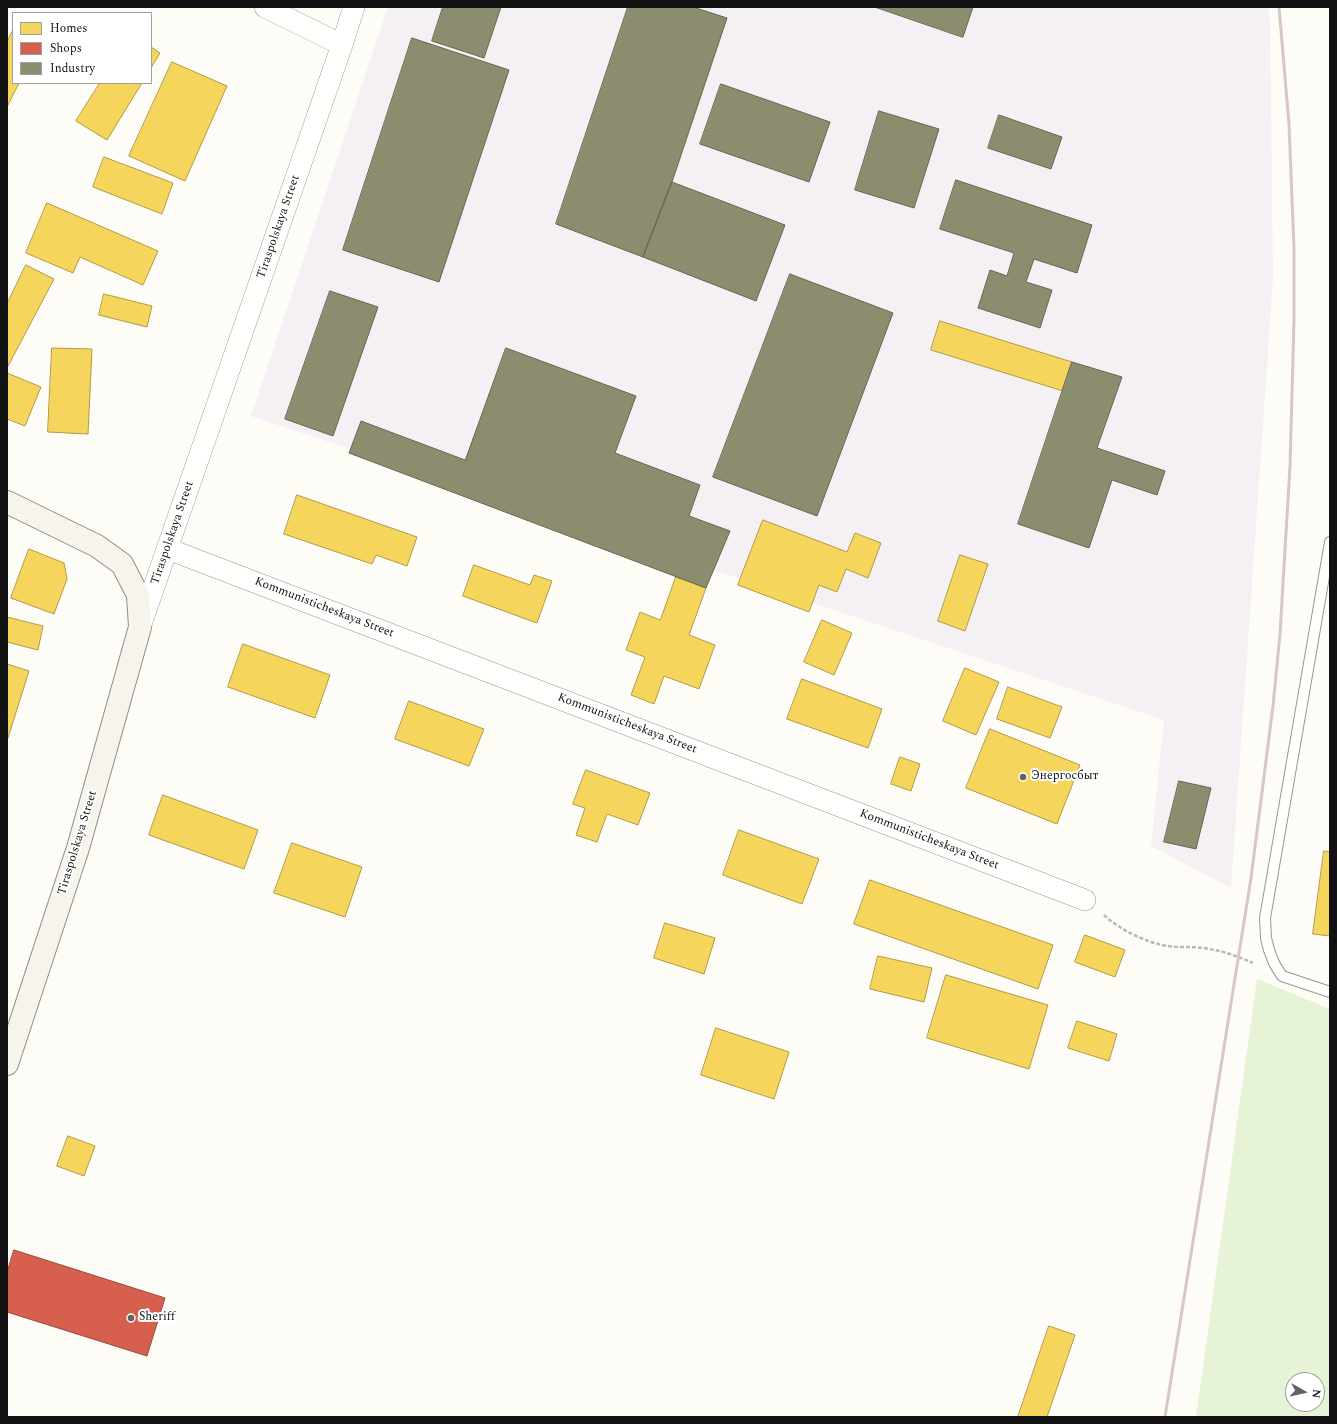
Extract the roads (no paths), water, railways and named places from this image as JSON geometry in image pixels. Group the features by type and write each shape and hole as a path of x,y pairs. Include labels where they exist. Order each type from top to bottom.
{"main road":[{"path":"7,502 97,546 122,564 138,595 140,627"},
{"name":"Tiraspolskaya Street","path":"8,1060 78,848 140,627"}],"street":[{"path":"265,7 342,45"},
{"name":"Tiraspolskaya Street","path":"140,627 354,7"},
{"name":"Kommunisticheskaya Street","path":"168,549 1085,900"}],"lane":[{"path":"1330,542 1265,918 1266,938 1269,950 1274,963 1282,976 1330,992"}],"railway":[{"path":"1165,1417 1251,878 1273,706 1280,634 1290,466 1294,320 1294,249 1289,124 1279,7"}],"place":[{"name":"Энергосбыт","path":"1023,777"},
{"name":"Sheriff","path":"131,1318"}]}
